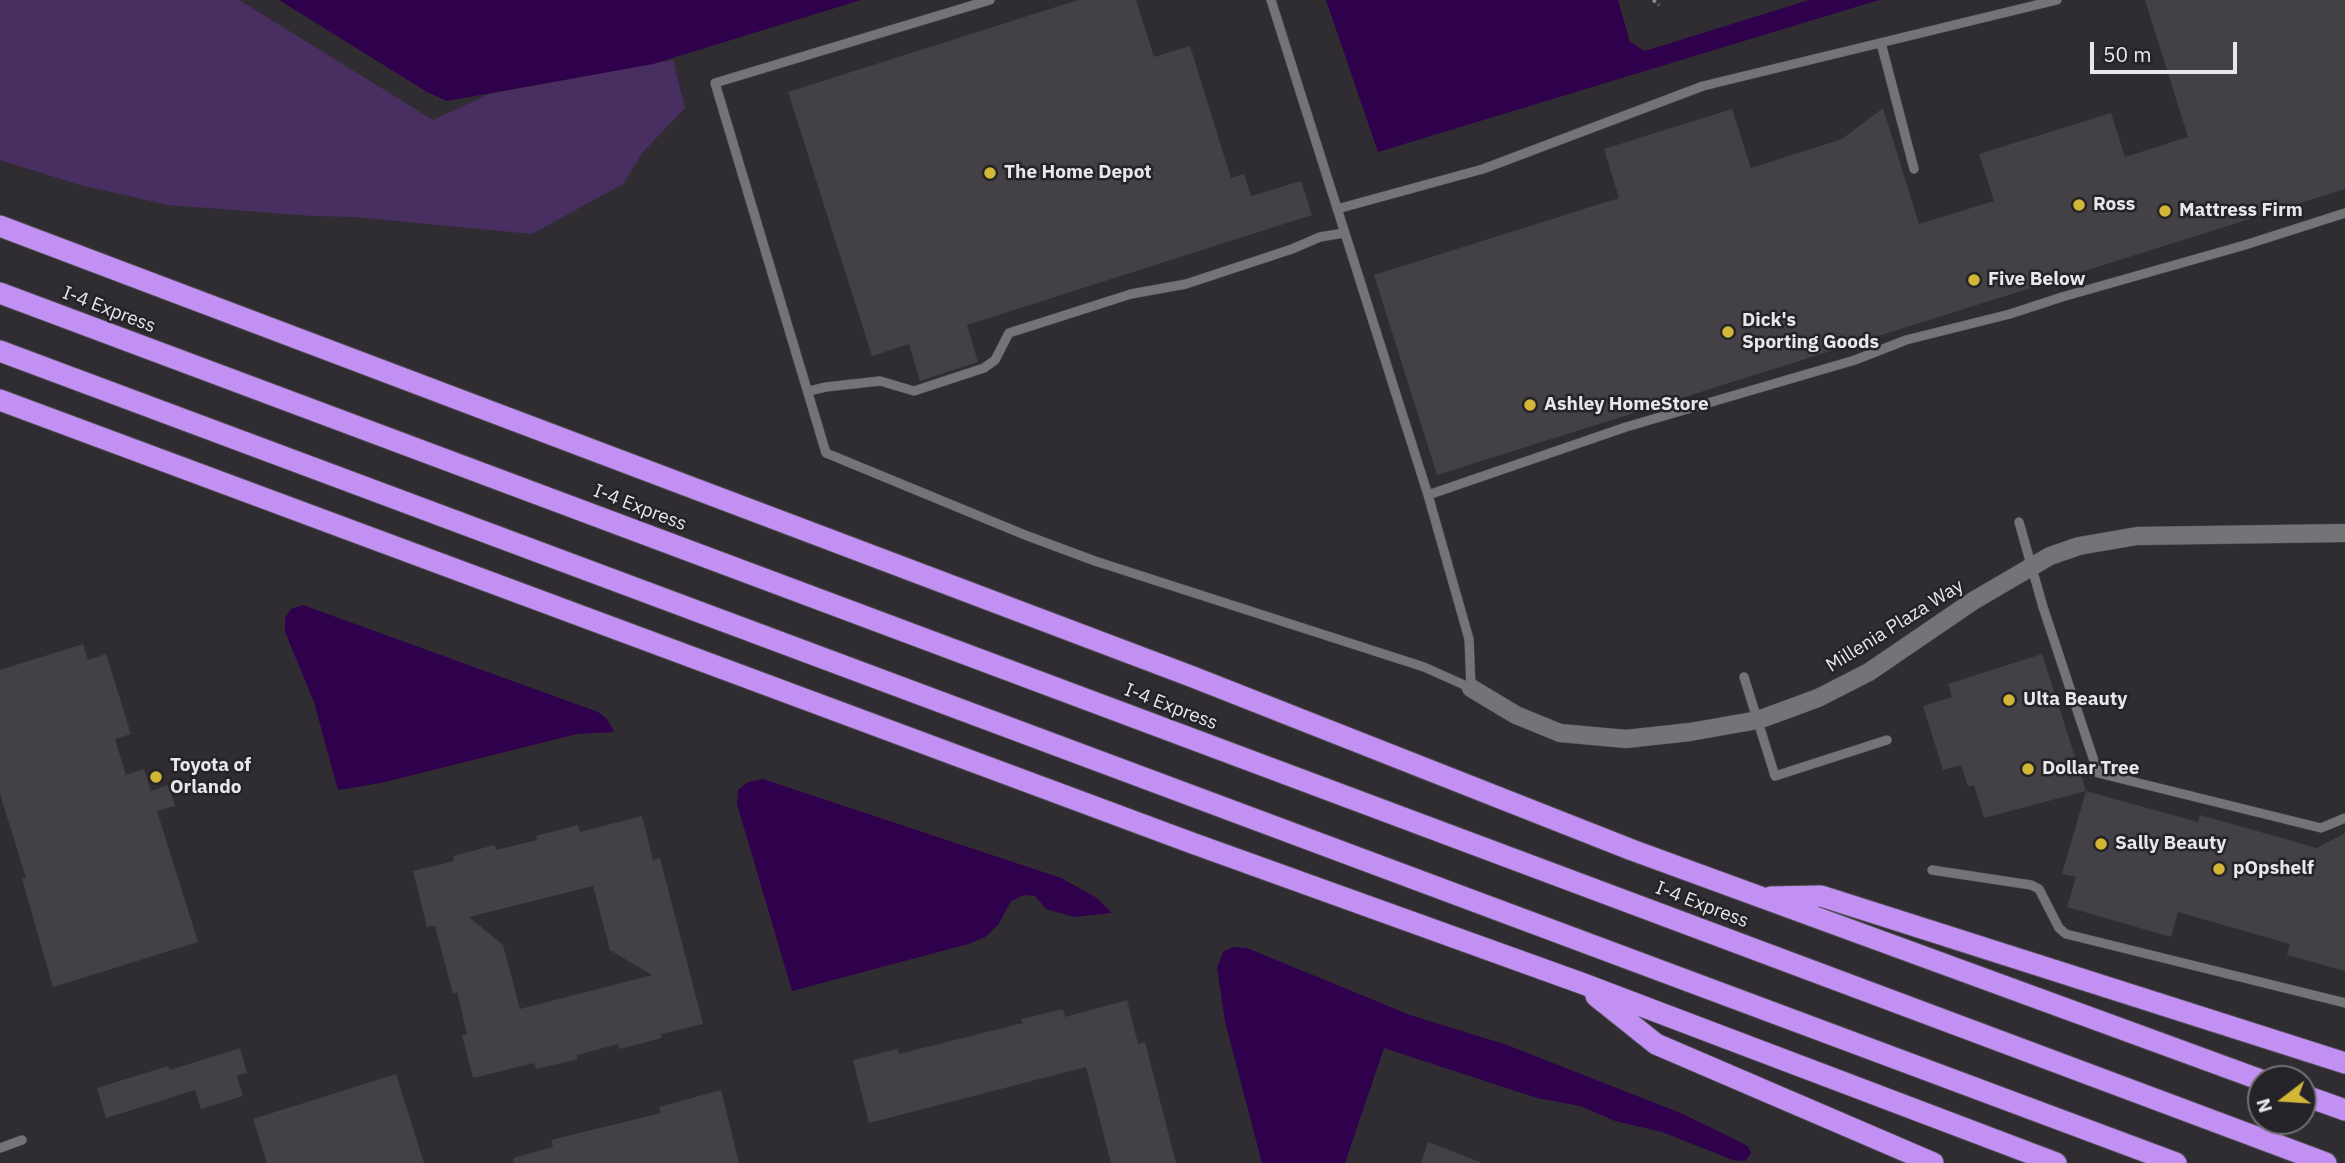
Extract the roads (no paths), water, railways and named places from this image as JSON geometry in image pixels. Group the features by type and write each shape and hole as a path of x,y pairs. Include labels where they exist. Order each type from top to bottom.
{"highway":[{"path":"0,226 1193,677 1632,850 2247,1075"},
{"name":"I-4 Express","path":"0,293 2326,1163"},
{"path":"0,351 2176,1163"},
{"path":"0,400 1192,843 1581,983 2056,1163"},
{"path":"1758,897 1821,896 2345,1063"},
{"path":"1581,983 1656,1044 1933,1163"},
{"path":"2317,1100 2345,1110"}],"street":[{"name":"Millenia Plaza Way","path":"1471,688 1516,715 1560,733 1626,738 1690,732 1758,720 1818,698 1869,672 1973,601 2050,556 2079,546 2137,536 2345,533"}],"lane":[{"path":"990,0 715,83 826,453 1024,535 1095,561 1424,667 1471,688 1469,639 1428,495 1271,0"},
{"path":"1337,209 1483,170 1703,86 2057,0"},
{"path":"1881,43 1914,169"},
{"path":"1428,495 1626,427 1854,359 1906,340 2010,314 2345,213"},
{"path":"809,391 880,382 914,391 984,368 995,360 1009,333 1131,294 1186,284 1320,237 1344,233"},
{"path":"2019,522 2043,607 2098,774 2321,828 2345,818"},
{"path":"1744,677 1774,776 1886,740"},
{"path":"1931,870 2031,885 2039,889 2059,928 2066,934 2345,1003"},
{"path":"0,1147 22,1140"}],"place":[{"name":"The Home Depot","path":"990,173"},
{"name":"Ross","path":"2079,205"},
{"name":"Mattress Firm","path":"2165,211"},
{"name":"Five Below","path":"1974,280"},
{"name":"Dick's Sporting Goods","path":"1728,332"},
{"name":"Ashley HomeStore","path":"1530,405"},
{"name":"Ulta Beauty","path":"2009,700"},
{"name":"Dollar Tree","path":"2028,769"},
{"name":"Toyota of Orlando","path":"156,777"},
{"name":"Sally Beauty","path":"2101,844"},
{"name":"pOpshelf","path":"2219,869"}]}
